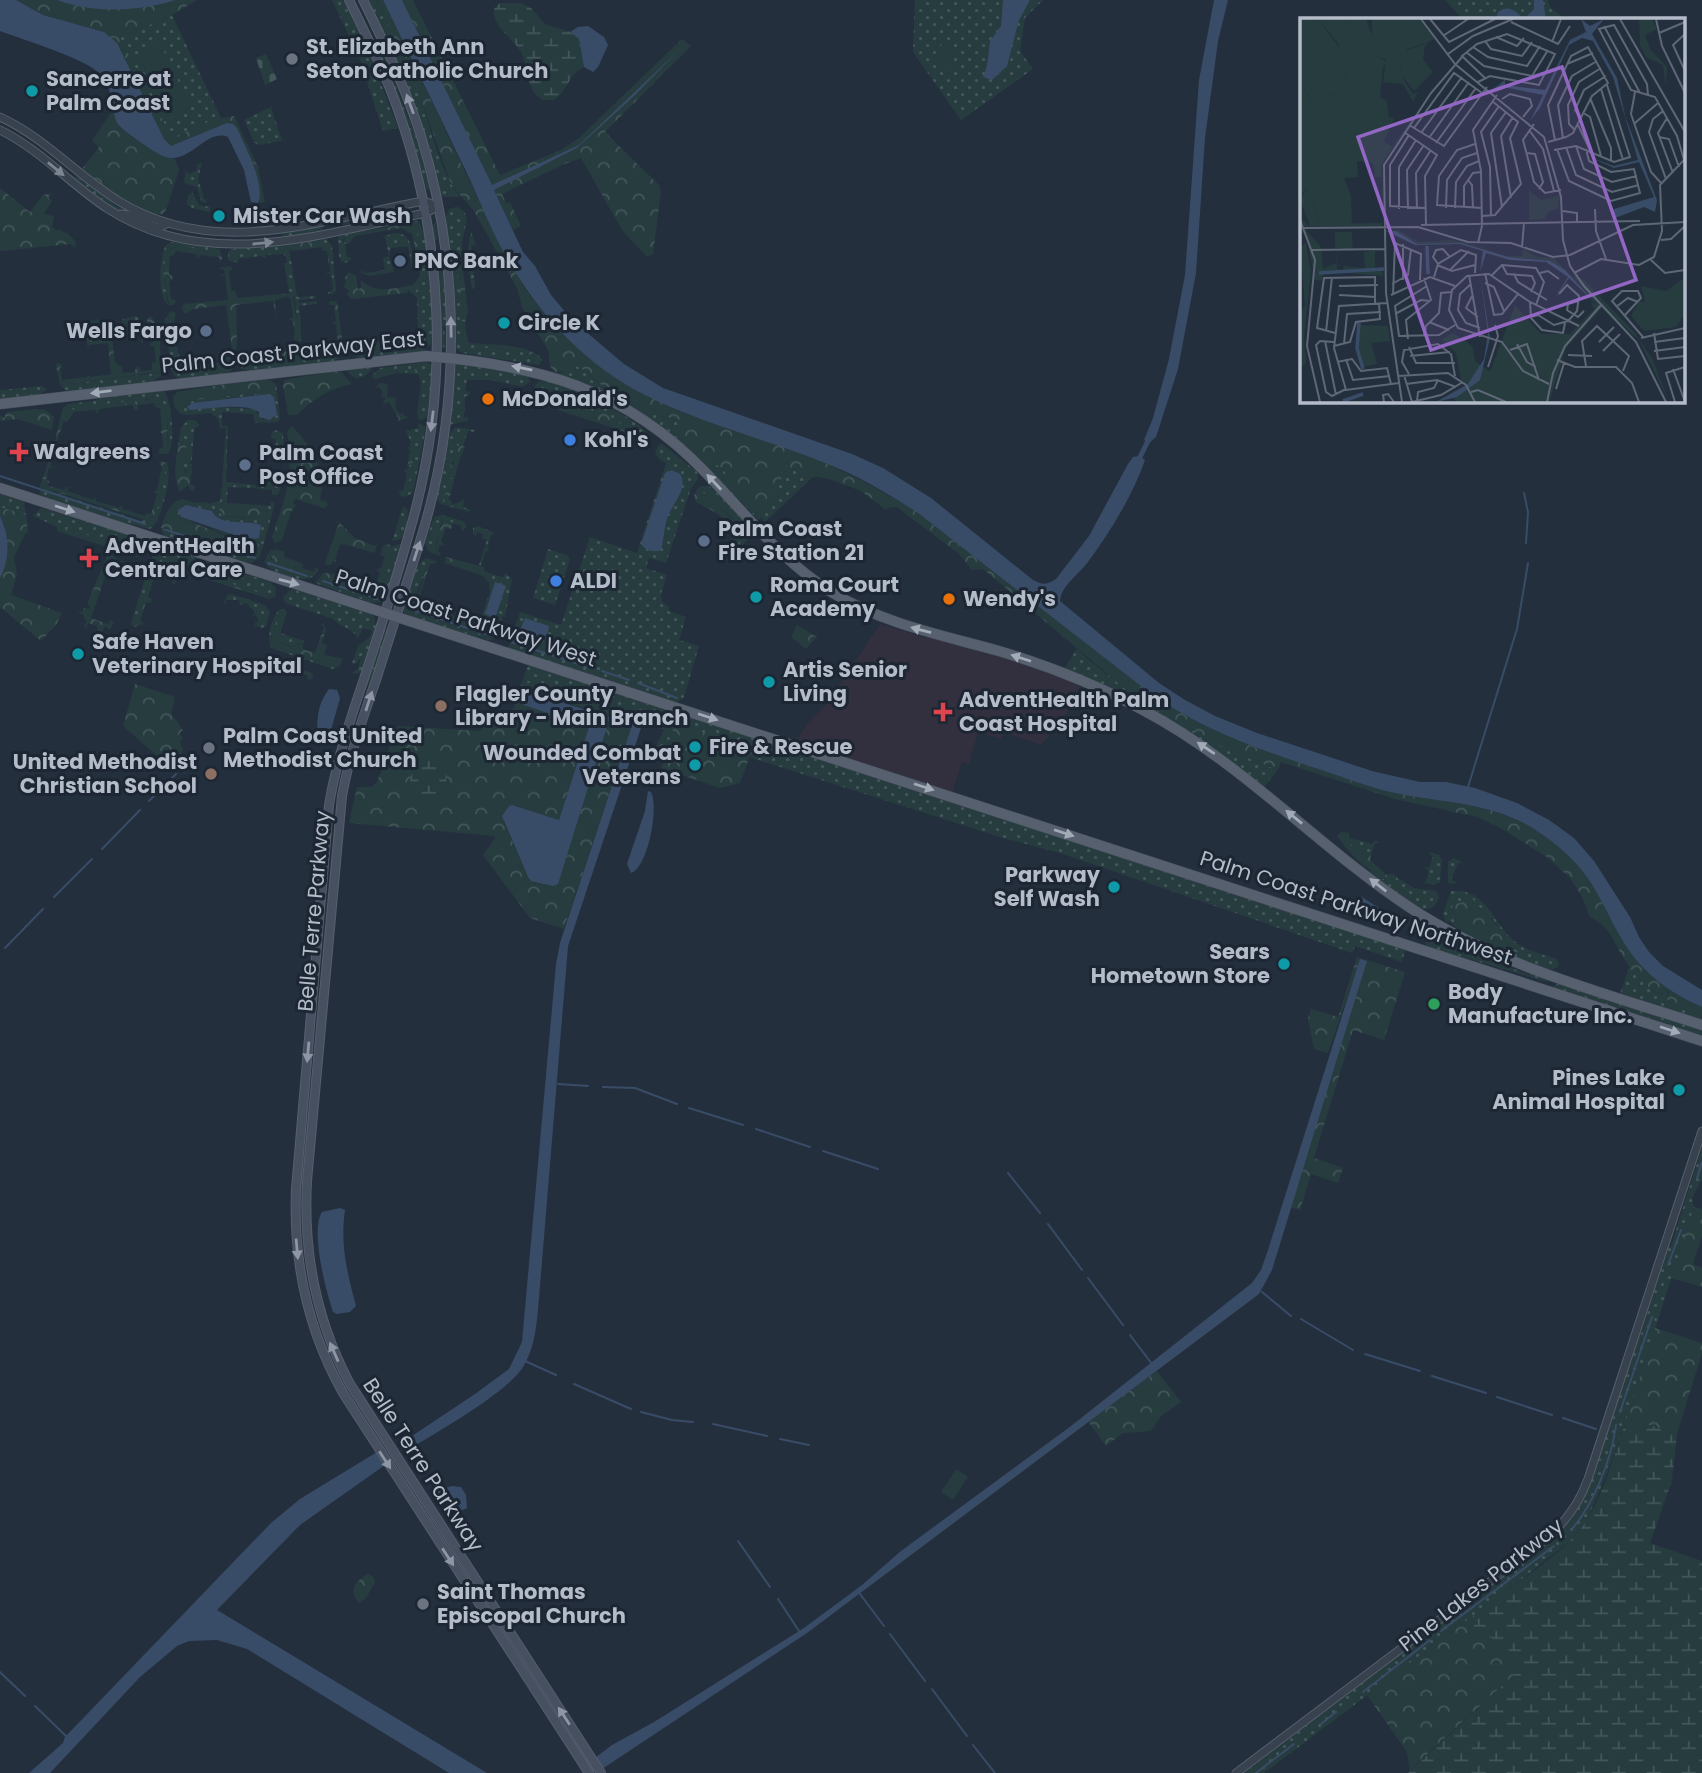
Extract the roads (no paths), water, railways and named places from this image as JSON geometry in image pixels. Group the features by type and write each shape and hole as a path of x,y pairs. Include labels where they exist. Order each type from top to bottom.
{"main road":[{"name":"Belle Terre Parkway","path":"349,0 397,107 426,213 435,287 437,357 433,415 424,475 410,532 341,750 329,805 296,1189 297,1251 309,1315 334,1377 589,1773"},
{"name":"Belle Terre Parkway","path":"363,0 396,69 428,160 438,206 449,284 451,358 437,481 351,758 342,796 307,1181 307,1248 319,1311 344,1372 601,1773"},
{"name":"Palm Coast Parkway East","path":"0,404 384,360 437,357 532,370 574,384 624,408 685,453 777,549 826,589 891,621 1042,665 1125,700 1212,752 1409,907 1485,950 1540,973 1702,1025"},
{"name":"Palm Coast Parkway West","path":"0,488 999,811"},
{"name":"Palm Coast Parkway Northwest","path":"999,811 1702,1041"},
{"path":"483,1612 492,1606"}],"street":[{"path":"0,117 33,135 116,199 168,223 204,232 274,230 423,201 438,206"},
{"path":"0,130 24,144 117,214 164,235 219,245 268,243 426,213 438,206"},
{"path":"117,214 129,215 158,228 168,223"},
{"path":"164,235 169,230 223,237 239,233"},
{"name":"Pine Lakes Parkway","path":"1237,1773 1545,1540 1568,1517 1580,1499 1588,1479 1702,1131"}],"water":[{"path":"0,0 16,0 43,15 104,32 117,43 164,139 171,146 227,123 233,124 254,166 260,195 258,203 251,202 244,170 228,137 212,137 190,152 174,158 154,151 117,123 108,87 96,70 71,57 0,31"},
{"path":"57,0 176,0 132,9 101,9"},
{"path":"383,0 402,0 492,185 579,145 681,48 577,148 494,190 523,252 535,266 551,295 572,320 624,364 663,388 852,454 883,468 931,498 1033,580 1042,583 1056,579 1089,536 1128,464 1133,457 1139,456 1145,460 1113,526 1088,562 1071,580 1060,601 1159,683 1215,716 1257,733 1372,771 1420,782 1446,782 1475,788 1517,803 1549,820 1574,838 1594,861 1649,952 1663,966 1702,990 1702,1007 1667,988 1644,969 1624,943 1597,893 1579,867 1566,853 1534,829 1500,813 1482,808 1373,788 1209,728 1146,690 918,513 886,493 830,465 669,406 624,384 603,369 547,317 517,275 498,241"},
{"path":"1003,0 1030,0 1019,20 1007,66 992,80 983,77 990,41 1001,26"},
{"path":"1214,0 1228,0 1218,41 1205,138 1196,273 1178,369 1156,437 1149,443 1144,440 1153,418 1169,359 1185,275 1199,80"},
{"path":"1534,0 1543,0 1546,18 1496,18 1498,12 1505,9 1512,9 1526,17 1534,9"},
{"path":"588,26 604,37 608,45 593,72 584,67 579,39 570,32 578,27"},
{"path":"268,394 274,397 277,414 270,420 259,417 259,412 245,407 190,410 187,407 192,403"},
{"path":"672,470 680,474 683,485 668,516 661,550 650,550 641,544 665,473"},
{"path":"186,505 212,511 227,521 261,525 259,538 249,540 181,517 178,510"},
{"path":"0,516 8,547 0,578"},
{"path":"495,582 506,586 495,618 485,614"},
{"path":"525,618 549,626 543,639 533,633 524,632 521,628"},
{"path":"329,689 337,690 340,698 329,737 324,740 318,737 318,718 322,700"},
{"path":"524,691 610,717 558,884 553,886 531,881 528,877 502,816 512,805 559,820 589,727 524,705 521,701"},
{"path":"634,719 643,722 568,946 538,1310 532,1346 523,1367 502,1389 404,1452 400,1444 509,1369 522,1342 556,964 560,943"},
{"path":"648,791 651,792 653,800 653,823 647,849 637,869 631,873 627,864 645,811"},
{"path":"1362,897 1385,912 1384,914 1359,907"},
{"path":"1360,959 1367,961 1272,1270 1259,1294 807,1633 602,1769 595,1758 612,1745 654,1722 804,1628 862,1585 901,1551 1071,1426 1252,1283 1261,1270 1267,1253"},
{"path":"340,1208 345,1210 344,1247 356,1306 350,1312 337,1314 333,1312 323,1276 318,1232 322,1212"},
{"path":"377,1452 385,1465 300,1525 217,1610 487,1773 449,1773 247,1649 217,1640 189,1641 177,1646 140,1677 50,1773 29,1773 63,1743 65,1737 271,1523 300,1499"},
{"path":"452,1486 461,1487 466,1495 467,1508 454,1514 435,1496 438,1490"}],"waterway":[{"path":"1137,463 1150,437"},
{"path":"0,476 145,524"},
{"path":"1524,493 1528,512 1526,543"},
{"path":"166,530 255,558"},
{"path":"268,563 307,576"},
{"path":"1468,787 1517,629 1528,563"},
{"path":"323,581 378,599"},
{"path":"410,609 491,636"},
{"path":"511,642 594,669"},
{"path":"602,671 629,680"},
{"path":"638,683 677,698"},
{"path":"149,801 176,774"},
{"path":"102,849 140,810"},
{"path":"54,897 92,859"},
{"path":"5,948 43,909"},
{"path":"558,1084 588,1086"},
{"path":"603,1087 635,1088 677,1104"},
{"path":"689,1108 743,1125"},
{"path":"756,1129 810,1147"},
{"path":"823,1151 878,1169"},
{"path":"1697,1178 1702,1162"},
{"path":"1008,1173 1040,1213"},
{"path":"1048,1224 1082,1270"},
{"path":"1668,1265 1681,1230"},
{"path":"1088,1278 1123,1325"},
{"path":"1262,1292 1291,1316"},
{"path":"1620,1412 1652,1317"},
{"path":"1301,1319 1353,1350"},
{"path":"1130,1335 1152,1364"},
{"path":"1365,1354 1420,1371"},
{"path":"525,1361 556,1375"},
{"path":"1432,1376 1486,1393"},
{"path":"574,1384 631,1409"},
{"path":"1497,1397 1552,1415"},
{"path":"641,1412 693,1422"},
{"path":"1563,1418 1596,1429"},
{"path":"713,1424 767,1436"},
{"path":"1571,1530 1587,1508 1600,1481 1616,1425"},
{"path":"780,1439 809,1445"},
{"path":"738,1541 770,1587"},
{"path":"1441,1631 1554,1546"},
{"path":"860,1594 884,1626"},
{"path":"778,1599 799,1631"},
{"path":"890,1634 925,1681"},
{"path":"1363,1692 1430,1640"},
{"path":"0,1672 25,1696"},
{"path":"932,1689 967,1736"},
{"path":"35,1706 67,1737"},
{"path":"1321,1724 1336,1712"},
{"path":"1256,1773 1294,1744"},
{"path":"973,1745 995,1773"}],"place":[{"name":"St. Elizabeth Ann Seton Catholic Church","path":"292,59"},
{"name":"Sancerre at Palm Coast","path":"32,91"},
{"name":"Mister Car Wash","path":"219,216"},
{"name":"PNC Bank","path":"400,261"},
{"name":"Circle K","path":"504,323"},
{"name":"Wells Fargo","path":"206,331"},
{"name":"McDonald's","path":"488,399"},
{"name":"Kohl's","path":"570,440"},
{"name":"Walgreens","path":"19,452"},
{"name":"Palm Coast Post Office","path":"245,465"},
{"name":"Palm Coast Fire Station 21","path":"704,541"},
{"name":"AdventHealth Central Care","path":"89,558"},
{"name":"ALDI","path":"556,581"},
{"name":"Roma Court Academy","path":"756,597"},
{"name":"Wendy's","path":"949,599"},
{"name":"Safe Haven Veterinary Hospital","path":"78,654"},
{"name":"Artis Senior Living","path":"769,682"},
{"name":"Flagler County Library - Main Branch","path":"441,706"},
{"name":"AdventHealth Palm Coast Hospital","path":"943,712"},
{"name":"Fire & Rescue","path":"695,747"},
{"name":"Palm Coast United Methodist Church","path":"209,748"},
{"name":"Wounded Combat Veterans","path":"695,765"},
{"name":"United Methodist Christian School","path":"211,774"},
{"name":"Parkway Self Wash","path":"1114,887"},
{"name":"Sears Hometown Store","path":"1284,964"},
{"name":"Body Manufacture Inc.","path":"1434,1004"},
{"name":"Pines Lake Animal Hospital","path":"1679,1090"},
{"name":"Saint Thomas Episcopal Church","path":"423,1604"}]}
